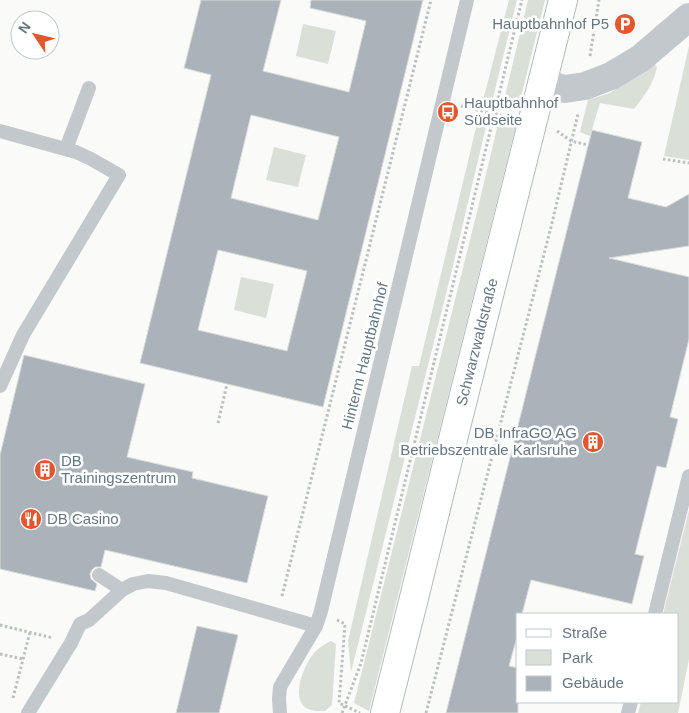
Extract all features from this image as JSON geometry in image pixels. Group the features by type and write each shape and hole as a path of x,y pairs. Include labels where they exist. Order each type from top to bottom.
{"main road":[{"name":"Schwarzwaldstraße","path":"385,713 563,0"}],"street":[{"path":"542,84 564,89 585,86 610,76 641,58 689,17"}],"lane":[{"name":"Hinterm Hauptbahnhof","path":"280,713 278,699 280,687 316,626 321,611 467,0"},
{"path":"66,149 89,88"},
{"path":"0,131 14,131 76,152 119,175 22,335 0,386"},
{"path":"655,613 689,476"},
{"path":"99,575 122,590"},
{"path":"28,713 80,624 89,620 122,590 133,584 148,581 166,583 316,626"}],"path":[{"path":"277,615 431,0"},
{"path":"342,713 360,663 522,0"},
{"path":"480,110 495,114"},
{"path":"426,713 549,237 571,141 588,145"},
{"path":"663,159 689,163"},
{"path":"218,423 227,384"},
{"path":"321,611 344,624 339,703 361,713"},
{"path":"0,625 71,642"},
{"path":"11,704 30,632"},
{"path":"0,654 23,659"}],"green space":[{"path":"509,0 517,0 491,106 482,104"},
{"path":"528,0 545,0 518,109 503,104"},
{"path":"303,24 336,31 328,64 296,56"},
{"path":"689,46 689,160 664,156"},
{"path":"654,64 657,67 654,78 634,109 600,103 590,136 580,132 588,100 610,93"},
{"path":"479,115 488,118 452,270 351,672 348,641 412,366 419,366"},
{"path":"499,120 516,125 369,711 354,703"},
{"path":"274,147 306,155 298,187 266,180"},
{"path":"241,277 274,284 266,318 234,310"},
{"path":"689,510 689,659 678,713 638,713 641,703 679,703 679,613 663,613"},
{"path":"331,641 336,644 332,705 325,711 311,710 301,703 299,688 301,680 311,657"}],"building":[{"path":"201,0 281,0 263,71 349,92 366,21 310,8 311,0 423,0 323,407 140,363 211,75 184,68","holes":["251,115 339,137 318,220 231,198","218,250 307,271 287,351 198,330"]},
{"name":"DB InfraGO AG Betriebszentrale Karlsruhe","path":"592,130 642,142 628,198 666,207 689,194 689,246 609,258 689,277 689,339 670,417 678,419 666,468 657,466 635,554 644,556 632,604 531,580 522,613 516,613 516,640 509,666 516,668 516,703 518,703 518,713 446,713"},
{"path":"24,355 145,384 127,457 193,472 192,478 268,496 247,583 105,550 101,567 95,567 90,574 91,579 97,584 95,591 0,569 0,455"},
{"path":"197,626 238,635 219,713 176,713"}],"place":[{"name":"Hauptbahnhof P5","path":"625,24"},
{"name":"Hauptbahnhof Südseite","path":"448,112"},
{"name":"DB InfraGO AG Betriebszentrale Karlsruhe","path":"593,442"},
{"name":"DB Trainingszentrum","path":"45,470"},
{"name":"DB Casino","path":"31,519"}]}
